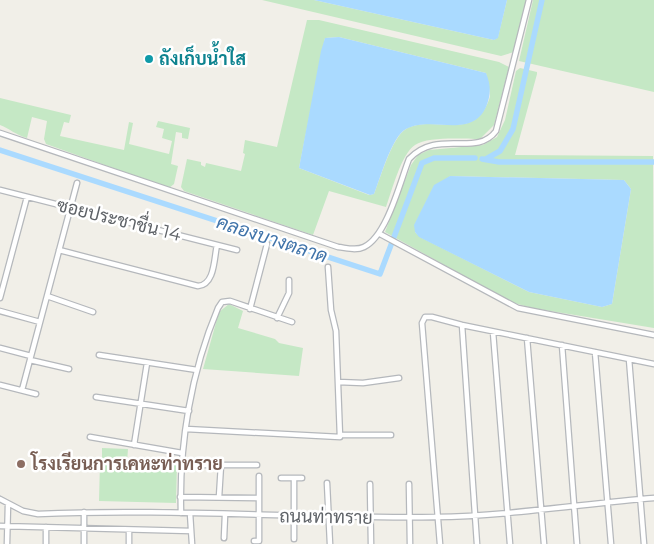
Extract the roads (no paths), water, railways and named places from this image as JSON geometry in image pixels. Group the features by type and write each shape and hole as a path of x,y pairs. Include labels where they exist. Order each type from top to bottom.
{"street":[{"path":"0,132 338,246 351,249 362,248 380,234 408,159 417,150 428,145 442,143 479,143 491,137 496,131 529,0"},
{"path":"22,390 77,183"},
{"name":"ซอยประชาชื่น 14","path":"0,190 237,250"},
{"path":"0,298 27,197"},
{"path":"380,234 518,308 654,335"},
{"path":"250,309 267,244"},
{"path":"59,250 198,286 207,283 211,277 217,245"},
{"path":"328,267 331,314 336,323 340,435"},
{"path":"276,318 289,293 289,280"},
{"path":"47,296 93,312"},
{"path":"181,513 182,453 189,411 197,370 214,317 222,302 230,301 292,322"},
{"path":"0,311 40,322"},
{"path":"440,544 422,323 425,317 654,364"},
{"path":"462,325 477,544"},
{"path":"493,332 510,544"},
{"path":"527,338 544,544"},
{"path":"562,345 577,544"},
{"path":"0,348 69,369"},
{"path":"595,352 611,544"},
{"path":"99,355 197,370"},
{"path":"629,359 644,544"},
{"path":"134,445 147,363"},
{"path":"338,382 360,383 399,378"},
{"path":"0,385 36,394"},
{"path":"96,397 189,411"},
{"path":"186,429 338,438 340,435 391,435"},
{"path":"90,437 182,453"},
{"path":"182,465 257,465"},
{"path":"219,497 221,466"},
{"path":"259,476 259,541"},
{"path":"281,478 302,478"},
{"path":"294,478 294,539"},
{"path":"327,483 330,544"},
{"path":"370,484 371,544"},
{"path":"409,484 410,544"},
{"path":"180,497 259,498"},
{"name":"ถนนท่าทราย","path":"0,499 23,511 38,514 84,512 181,513 370,518 438,517 654,498"},
{"path":"7,544 8,504"},
{"path":"84,512 84,544"},
{"path":"190,514 192,544"},
{"path":"224,538 225,515"},
{"path":"0,526 191,531"},
{"path":"46,527 46,544"},
{"path":"129,530 129,544"}],"water":[{"path":"314,0 507,0 498,38 494,40"},
{"path":"339,37 486,73 490,90 486,107 479,117 461,125 427,124 416,125 406,129 401,133 391,149 374,194 370,195 299,168 321,51 325,38"},
{"path":"450,176 624,180 631,189 612,304 602,307 529,292 419,237 415,232 414,225 434,185"}],"waterway":[{"path":"486,159 500,151 513,129 542,0"},
{"name":"คลองบางตลาด","path":"0,150 380,274 422,163 434,158 475,158"},
{"name":"คลองบางตลาด","path":"482,159 499,162 654,162"}],"place":[{"name":"ถังเก็บน้ำใส","path":"149,59"},
{"name":"โรงเรียนการเคหะท่าทราย","path":"21,464"}]}
